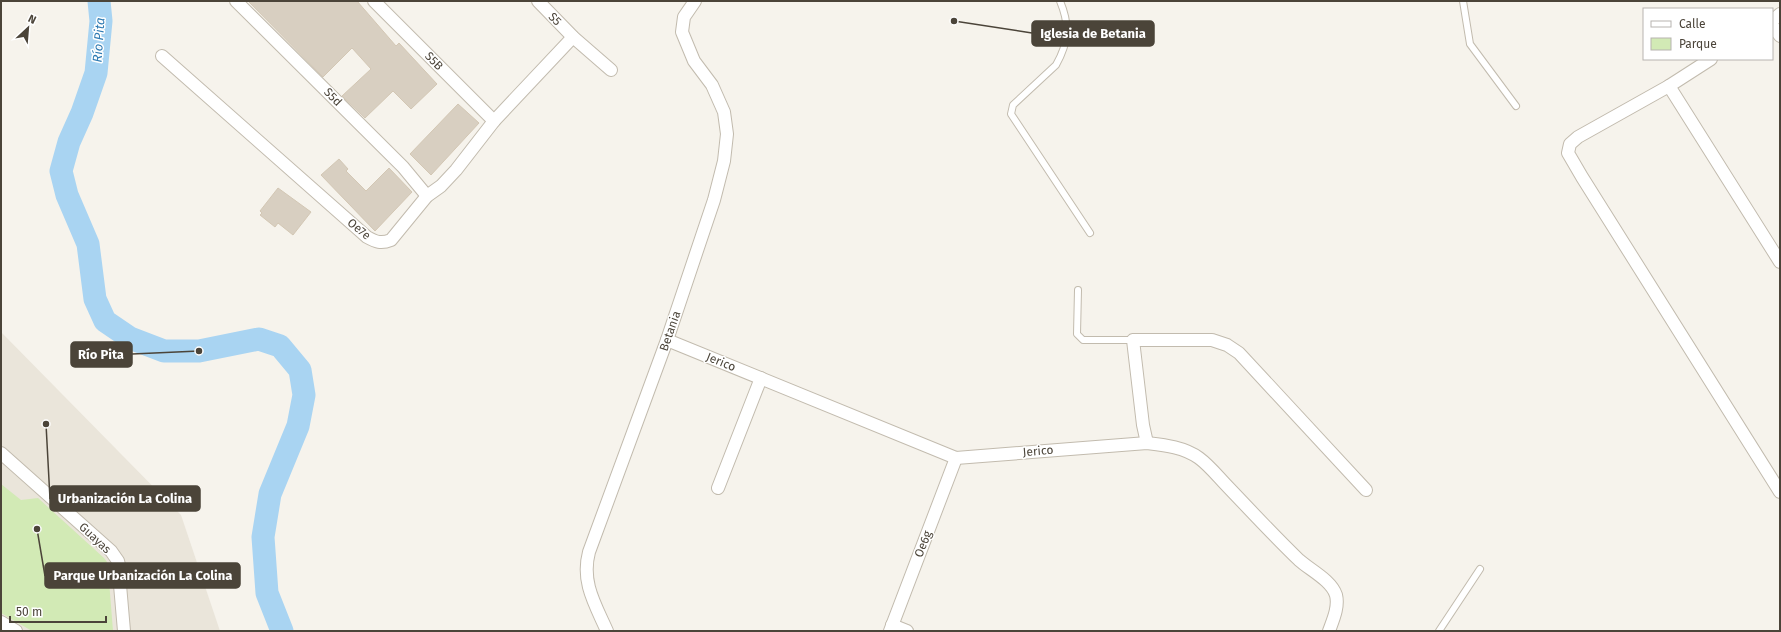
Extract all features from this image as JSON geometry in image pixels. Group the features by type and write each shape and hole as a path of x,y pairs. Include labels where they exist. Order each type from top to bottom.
{"street":[{"name":"S5d","path":"236,1 403,167 427,196"},
{"name":"S5B","path":"374,1 494,121"},
{"name":"S5","path":"538,1 573,37 611,70"},
{"name":"Betania","path":"606,631 586,581 587,560 594,536 667,340 714,200 724,161 727,134 724,112 712,85 694,61 682,32 684,17 696,1"},
{"path":"1773,26 1780,36"},
{"name":"Oe7e","path":"162,56 367,237 376,242 385,243 391,240 427,196 440,186 456,170 494,121 573,37"},
{"path":"1709,60 1668,86 1578,137 1570,144 1568,153 1780,492"},
{"path":"1668,86 1780,262"},
{"name":"Jerico","path":"667,340 956,458 1146,443 1165,445 1189,452 1199,458 1298,559 1328,584 1335,595 1336,604 1330,631"},
{"path":"1146,443 1133,340 1212,340 1227,345 1239,353 1366,490"},
{"path":"718,488 761,378"},
{"name":"Guayas","path":"1,453 111,551 118,561 121,573 120,585 124,631"},
{"name":"Oe6g","path":"891,628 956,458"},
{"path":"1,622 16,631"},
{"path":"891,628 907,631"}],"lane":[{"path":"1060,1 1067,32 1066,46 1056,65 1013,105 1011,114 1090,233"},
{"path":"1463,1 1470,44 1516,106"},
{"path":"1078,290 1077,334 1083,340 1133,340"},
{"path":"1439,631 1480,569"}],"shaded area":[{"path":"1,332 181,515 220,631 1,631"}],"green space":[{"path":"1,484 21,500 38,498 104,558 107,562 108,568 113,631 32,631 1,613"}],"building":[{"path":"248,1 357,1 396,46 399,43 437,84 411,109 393,91 365,118 342,96 371,69 352,48 323,77"},
{"path":"458,104 479,123 431,175 410,154"},
{"path":"339,159 348,169 346,171 366,191 389,168 412,192 375,231 321,175"},
{"path":"278,188 311,212 293,235 278,223 275,227 260,215 262,213 260,211"}],"waterway":[{"name":"Río Pita","path":"99,1 101,21 96,73 82,113 69,142 61,171 67,195 88,244 95,299 105,321 130,338 164,351 199,351 259,339 280,346 300,370 304,395 298,426 270,494 263,537 267,593 282,631"}],"place":[{"name":"Iglesia de Betania","path":"954,21"},
{"name":"Río Pita","path":"199,351"},
{"name":"Urbanización La Colina","path":"46,424"},
{"name":"Parque Urbanización La Colina","path":"37,529"}]}
